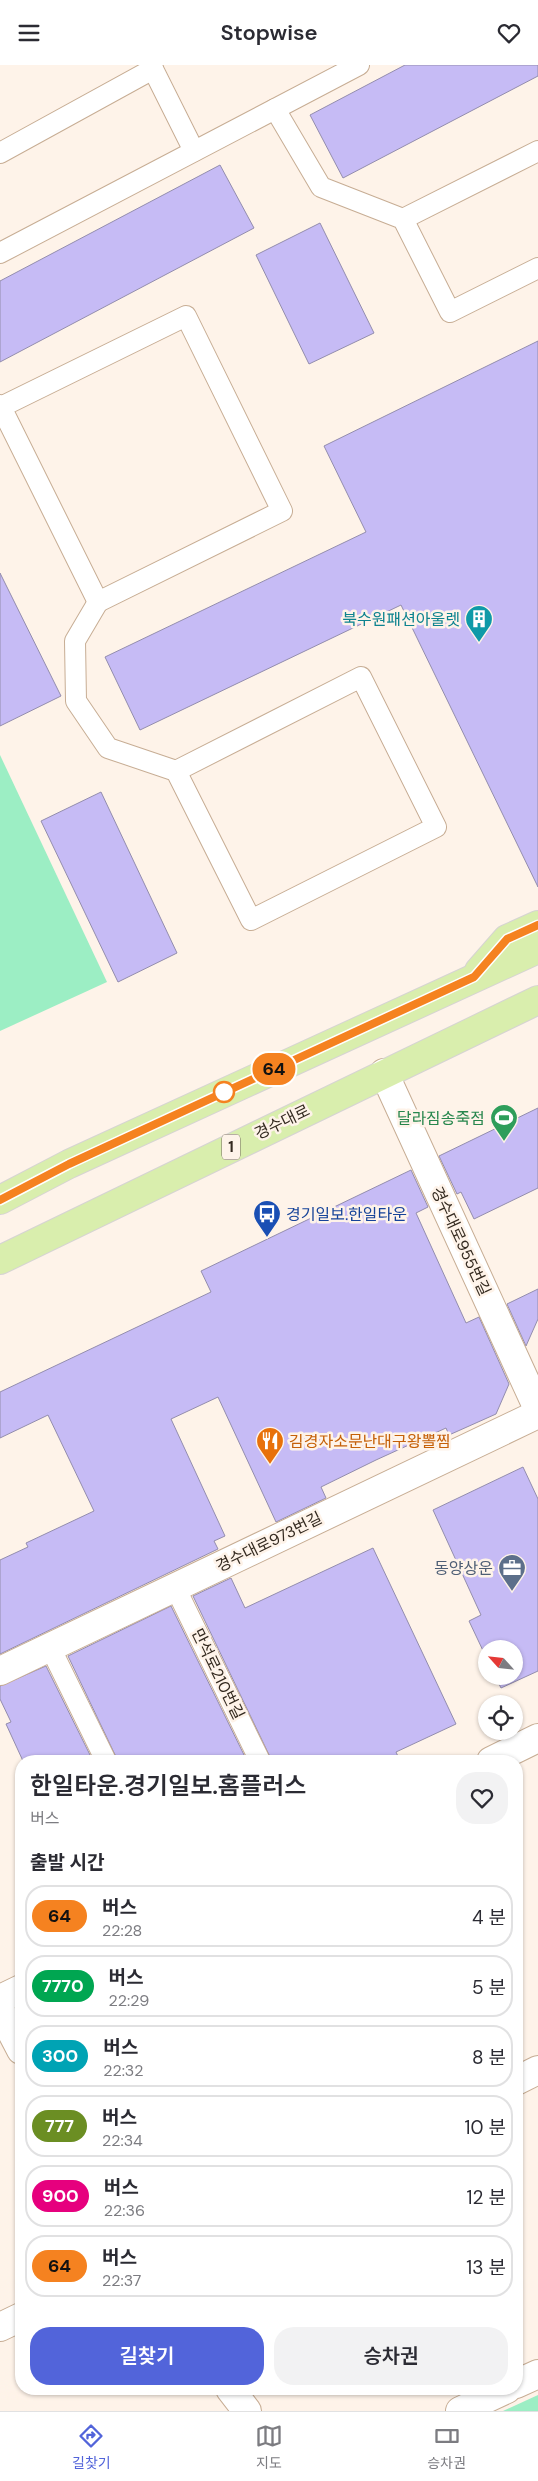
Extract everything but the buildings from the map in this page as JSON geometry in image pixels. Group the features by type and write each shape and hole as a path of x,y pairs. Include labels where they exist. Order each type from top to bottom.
{"main road":[{"path":"474,977 507,939 538,925"},
{"path":"0,1200 69,1164 538,949"},
{"name":"경수대로","path":"0,1260 538,1000"},
{"path":"462,1037 538,1019"}],"street":[{"name":"경수대로955번길","path":"384,1073 538,1409"},
{"name":"경수대로973번길","path":"0,1671 538,1414"},
{"path":"503,1755 538,1738"},
{"path":"0,1999 15,1992"},
{"path":"0,2010 15,2039"},
{"path":"523,2078 538,2070"},
{"path":"0,2327 15,2320"},
{"path":"523,2382 538,2374"},
{"path":"235,2395 247,2411"},
{"path":"460,2411 494,2395"}],"lane":[{"path":"0,253 359,65"},
{"path":"0,153 152,67 194,151"},
{"path":"275,109 321,187 403,219 450,312 538,268"},
{"path":"403,219 538,151"},
{"path":"98,601 1,405 186,316 282,511 98,601 75,641 76,701 108,748 176,771 252,920 436,827 361,677 176,771"},
{"name":"만석로210번길","path":"175,1587 257,1755"},
{"path":"50,1647 103,1755"}],"green space":[{"path":"0,755 107,982 0,1031"},
{"path":"538,2395 538,2411 503,2411"}],"bus line":[{"name":"64","path":"0,1200 69,1164 474,977 507,939 538,925"}],"place":[{"name":"북수원패션아울렛","path":"479,643"},
{"name":"달라짐송죽점","path":"504,1142"},
{"name":"경기일보.한일타운","path":"267,1238"},
{"name":"김경자소문난대구왕뽈찜","path":"270,1465"},
{"name":"동양상운","path":"512,1592"}]}
